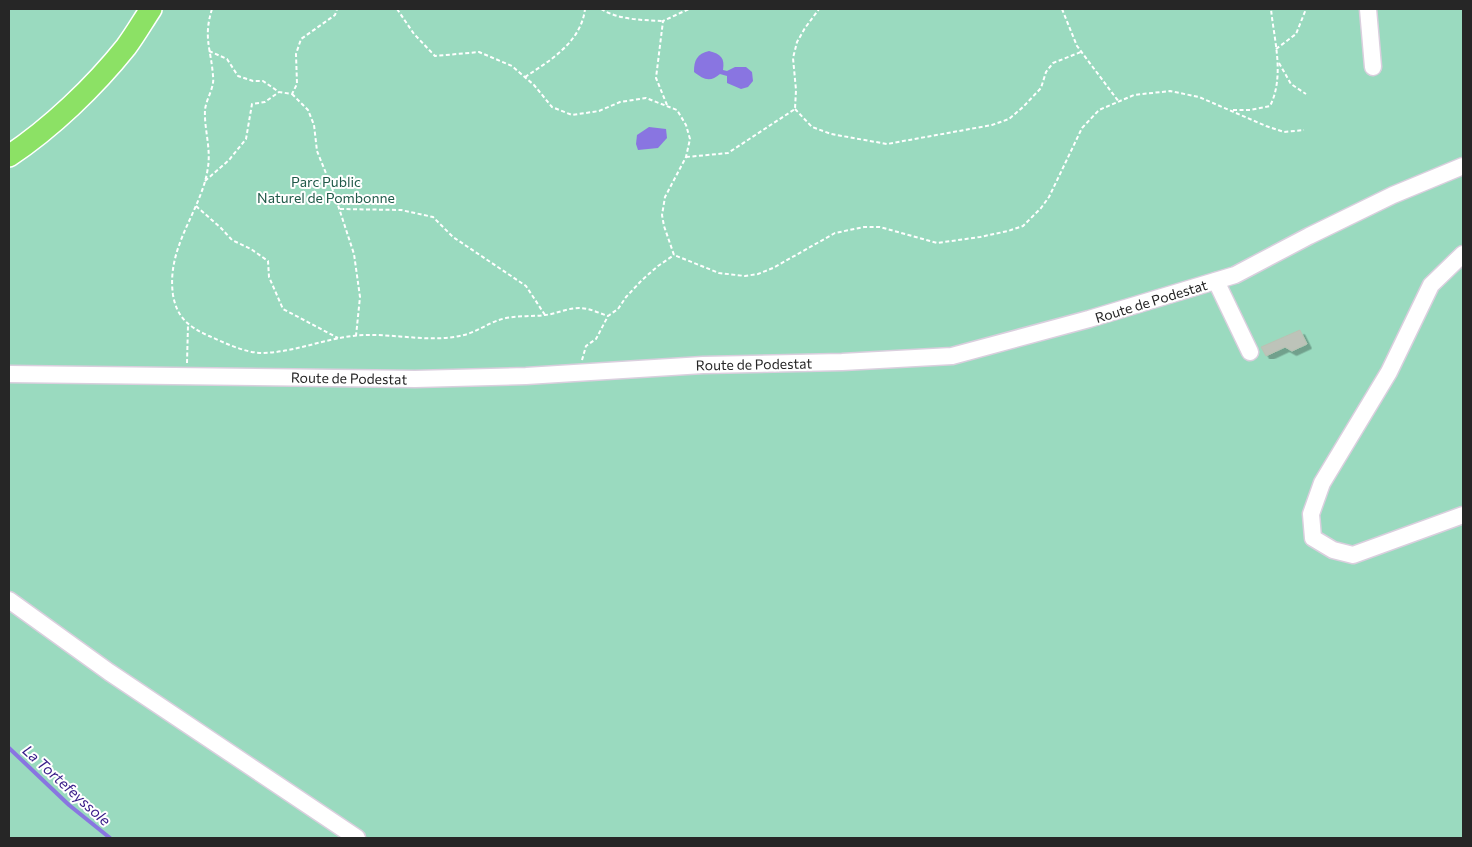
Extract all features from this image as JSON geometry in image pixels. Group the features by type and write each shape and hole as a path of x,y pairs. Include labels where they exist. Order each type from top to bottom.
{"main road":[{"path":"9,156 70,107 126,47 151,9"},
{"path":"9,146 70,107"}],"street":[{"path":"1368,9 1374,67"},
{"name":"Route de Podestat","path":"9,374 415,378 516,376 703,365 842,362 952,356 1089,319 1235,275 1393,195 1463,166"},
{"path":"1463,254 1430,284 1388,372 1322,484 1311,514 1313,538 1333,550 1353,555 1463,515"},
{"path":"1216,281 1250,352"},
{"path":"9,600 109,672 357,838"}],"path":[{"path":"212,9 206,36 214,79 205,109 208,166 205,181 184,231 176,257 173,279 174,296 180,315 188,325 226,343 262,353 356,336 446,338 466,335 501,319 545,315 578,308 608,316"},
{"path":"292,94 297,84 296,54 301,39 335,15 337,9"},
{"path":"396,9 414,34 435,56 479,52 512,66 525,77 552,107 572,114 599,111 620,102 646,98 677,110 686,125 690,139 686,157 665,197 662,215 664,226 674,255 719,273 745,276 758,274 773,268 835,233 864,227 880,227 937,244 1016,229 1032,218 1049,197 1082,128 1099,110 1134,95 1170,91 1199,97 1284,132 1304,130"},
{"path":"525,77 555,58 573,38 583,22 585,9"},
{"path":"601,9 632,19 663,21 689,9"},
{"path":"819,9 797,42 793,58 796,90 795,109 812,127 831,134 888,144 992,125 1009,119 1041,88 1046,72 1053,63 1082,52"},
{"path":"1062,9 1077,46 1119,102"},
{"path":"1230,110 1250,110 1270,106 1276,94 1278,61 1271,9"},
{"path":"1276,49 1296,34 1306,9"},
{"path":"663,21 656,78 668,105"},
{"path":"209,51 227,58 238,76 254,81 263,81 279,92 292,94 308,110 314,125 317,151 340,209 354,254 360,297 356,336"},
{"path":"1278,61 1291,84 1306,94"},
{"path":"205,181 229,160 246,139 252,104 265,102 279,92"},
{"path":"686,157 728,152 795,109"},
{"path":"195,205 232,240 252,249 268,261 269,277 283,309 338,338"},
{"path":"340,209 401,210 433,217 453,237 526,286 545,315"},
{"path":"582,360 582,353 586,346 596,339 608,316 618,309 642,280 674,255"},
{"path":"186,376 188,325"}],"green space":[{"name":"Parc Public Naturel de Pombonne","path":"9,9 1463,9 1463,838 9,838"}],"shaded area":[{"path":"709,51 721,57 723,60 723,70 727,71 735,67 746,67 752,72 753,81 748,87 741,89 727,83 727,76 720,74 710,79 694,72 699,56"},
{"path":"649,127 666,129 667,138 658,148 638,150 636,144 637,135"}],"building":[{"path":"1300,330 1307,344 1292,351 1285,347 1266,356 1261,347"}],"waterway":[{"name":"La Tortefeyssole","path":"9,748 69,805 110,838"}]}
